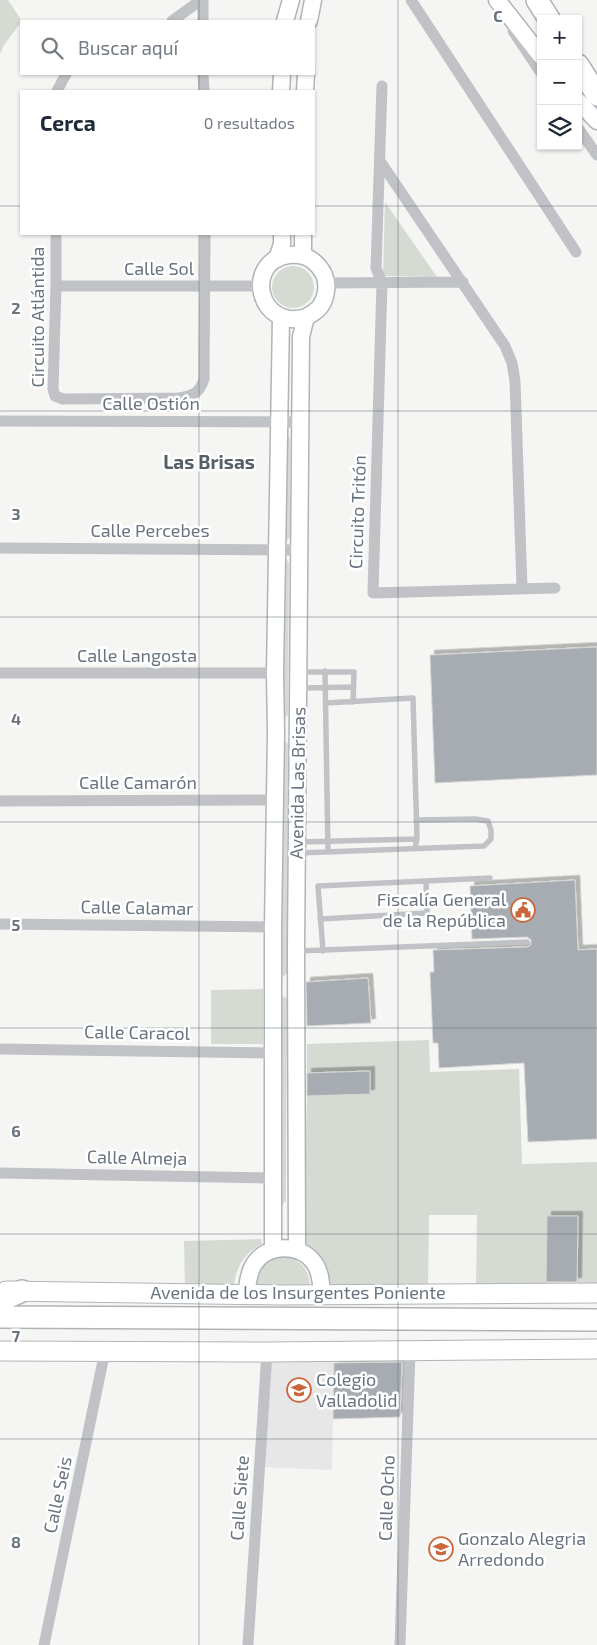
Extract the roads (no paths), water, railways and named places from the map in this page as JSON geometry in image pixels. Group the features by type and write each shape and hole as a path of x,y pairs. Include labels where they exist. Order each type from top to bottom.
{"highway":[{"path":"537,0 546,15"},
{"path":"582,71 597,95"},
{"path":"0,1301 22,1291"},
{"name":"Avenida de los Insurgentes Poniente","path":"0,1317 597,1320"}],"main road":[{"name":"Avenida de los Insurgentes Poniente","path":"0,1291 246,1294 597,1293"},
{"path":"0,1351 267,1352 597,1349"}],"street":[{"path":"173,20 202,0"},
{"path":"202,0 203,20"},
{"path":"285,20 290,0"},
{"path":"309,20 313,0"},
{"path":"411,0 576,252"},
{"path":"499,3 537,51"},
{"path":"499,3 505,20 537,67"},
{"path":"58,90 65,75"},
{"path":"203,75 204,90"},
{"path":"281,90 282,75"},
{"path":"305,90 306,75"},
{"name":"Circuito Tritón","path":"382,86 376,268 382,283 373,593 555,588"},
{"path":"582,105 597,121"},
{"path":"582,134 597,155"},
{"path":"380,161 505,346 512,363 515,380 522,588"},
{"name":"Circuito Atlántida","path":"56,235 53,389 55,396 63,399 178,398 195,394 202,387 204,379 205,235"},
{"path":"278,258 282,244 282,235"},
{"path":"303,235 303,256"},
{"path":"307,317 294,320 281,317 266,305 261,292 264,273 272,262 278,258 290,255 303,256 315,262 323,272 326,283 463,282"},
{"name":"Avenida Las Brisas","path":"297,1250 296,951 301,336 307,317 322,304 326,292 326,283"},
{"name":"Calle Sol","path":"56,286 261,286"},
{"name":"Avenida Las Brisas","path":"273,1250 275,673 280,421 279,337 281,317"},
{"name":"Calle Ostión","path":"0,421 301,422"},
{"name":"Calle Percebes","path":"0,548 300,550"},
{"name":"Calle Langosta","path":"0,673 275,673"},
{"path":"276,733 298,734"},
{"name":"Calle Camarón","path":"0,801 276,800"},
{"name":"Calle Calamar","path":"0,924 273,927"},
{"name":"Calle Caracol","path":"0,1049 273,1053"},
{"name":"Calle Almeja","path":"0,1173 274,1178"},
{"path":"273,1213 297,1213"},
{"path":"246,1294 249,1275 254,1264 262,1255 273,1250 285,1248 297,1250 315,1264 320,1275 322,1294"},
{"name":"Calle Seis","path":"44,1645 105,1351"},
{"name":"Calle Ocho","path":"400,1645 410,1351"},
{"name":"Calle Siete","path":"248,1645 267,1352"}],"lane":[{"path":"325,671 328,852"},
{"path":"299,680 325,671 354,672 353,702"},
{"path":"299,680 326,687 353,687"},
{"path":"326,703 413,698 417,839 415,848"},
{"path":"297,847 328,852 388,850 484,846 490,839 491,830 488,821 475,818 416,820"},
{"path":"388,839 388,850"},
{"path":"297,847 328,841 357,842 417,839"},
{"path":"357,842 357,851"},
{"path":"323,951 318,886 490,878"},
{"path":"320,919 427,913 426,881"},
{"path":"296,951 526,942"}],"place":[{"name":"Fiscalía General de la República","path":"523,910"},
{"name":"Colegio Valladolid","path":"299,1390"},
{"name":"Gonzalo Alegria Arredondo","path":"441,1549"}],"district":[{"name":"Las Brisas","path":"209,462"}]}
